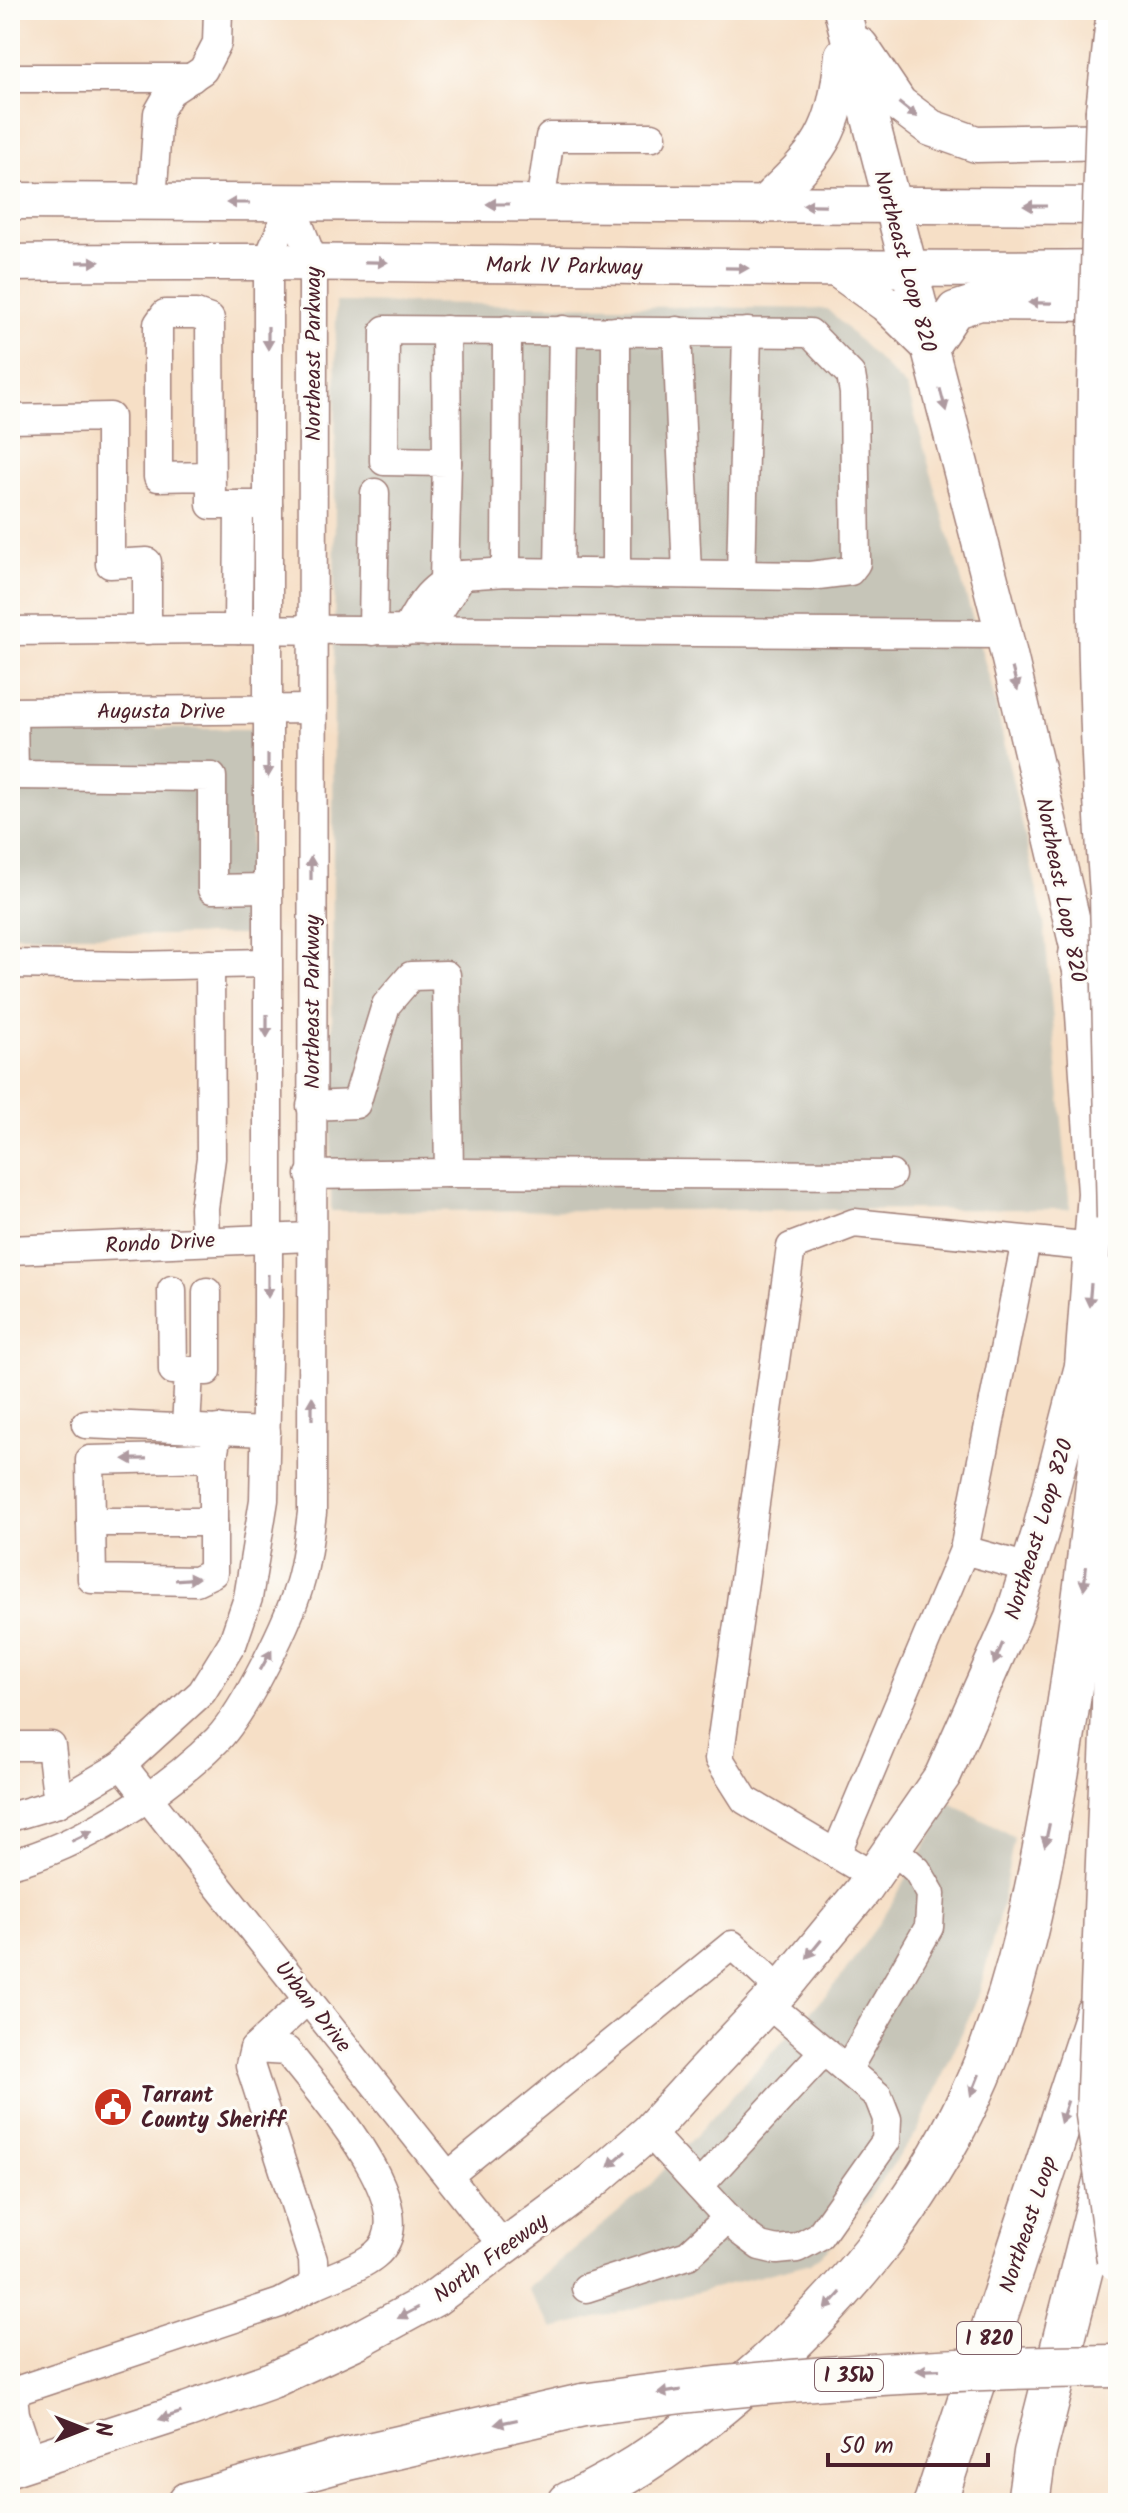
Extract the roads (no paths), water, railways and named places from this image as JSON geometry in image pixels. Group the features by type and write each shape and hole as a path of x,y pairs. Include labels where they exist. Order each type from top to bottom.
{"highway":[{"path":"569,2503 662,2451 800,2338 889,2231 971,2095 995,2034 1024,1938 1049,1824 1100,1464 1110,1248 1111,894 1101,767 1098,601 1118,10"},
{"path":"1080,955 1118,1095"},
{"path":"1118,1339 1113,1709 1097,2099 1102,2169 1118,2260"},
{"name":"Northeast Loop","path":"935,2503 1117,1945"},
{"path":"1028,2503 1039,2438 1118,2127"},
{"name":"I 35W","path":"189,2503 347,2459 583,2405 685,2390 883,2372 1118,2366"}],"main road":[{"path":"844,18 899,104 931,128 976,144 1112,126"},
{"path":"763,205 812,157 829,133 838,102 844,18"},
{"name":"Northeast Loop 820","path":"844,18 1004,634 1080,955 1096,1193 1110,1248 1083,1366 1013,1618 943,1775 877,1871"},
{"path":"10,201 1118,206"},
{"name":"Mark IV Parkway","path":"10,263 268,260 910,270 1118,268"},
{"path":"837,269 886,304 930,347 955,310 980,302 1109,318"},
{"name":"North Freeway","path":"20,2465 272,2380 358,2340 435,2298 591,2182 649,2132 774,1997 877,1871"}],"street":[{"path":"152,202 158,113 170,92 203,70 217,43 218,10"},
{"path":"10,78 192,78"},
{"path":"540,204 550,137 652,137"},
{"name":"Northeast Parkway","path":"10,1817 58,1803 122,1765 202,1692 233,1642 248,1598 264,1500 266,1432 268,260 291,204"},
{"name":"Northeast Parkway","path":"10,1864 86,1835 148,1796 218,1739 279,1637 301,1579 312,1513 313,261 291,204"},
{"path":"210,476 158,477 158,324 165,314 196,314 210,319 211,505 268,505"},
{"path":"447,462 384,461 385,330 810,333 851,375 854,393 856,563 850,571 837,575 506,572 453,578"},
{"path":"416,631 453,578 447,462 446,330"},
{"path":"506,572 507,330"},
{"path":"559,573 563,330"},
{"path":"616,331 616,574"},
{"path":"677,331 687,574"},
{"path":"741,575 747,332"},
{"path":"10,419 110,417 110,564 147,562 147,630"},
{"path":"373,631 375,493"},
{"path":"238,629 239,505"},
{"path":"10,631 268,629 1004,634"},
{"name":"Augusta Drive","path":"12,712 311,709"},
{"path":"12,712 14,775 212,777 212,889 267,888"},
{"path":"10,964 267,963"},
{"path":"205,1240 204,1208 211,1158 210,964"},
{"path":"311,1106 356,1104 386,1005 411,976 446,975 449,1173"},
{"path":"310,1175 891,1175"},
{"path":"847,2070 929,1927 931,1894 917,1870 877,1871 836,1854 745,1800 719,1759 791,1247 854,1223 1110,1248"},
{"name":"Rondo Drive","path":"10,1250 310,1237"},
{"path":"836,1854 964,1550 1026,1241"},
{"path":"172,1290 173,1370 189,1371 207,1371 207,1292"},
{"path":"186,1428 189,1371"},
{"path":"86,1424 186,1428 215,1443"},
{"path":"215,1443 213,1573 196,1581 92,1579 90,1460 215,1443 266,1432"},
{"path":"91,1522 213,1522"},
{"path":"964,1550 1029,1568"},
{"path":"10,1746 51,1746 58,1803"},
{"name":"Urban Drive","path":"122,1765 504,2247"},
{"path":"448,2176 732,1945 824,2051 878,2096 887,2119 886,2141 819,2236 797,2248 777,2250 760,2246 728,2218 649,2132"},
{"path":"308,1999 254,2049 250,2065 313,2260 314,2285"},
{"path":"20,2465 12,2415 13,2395 22,2389 280,2303 377,2254 389,2230 389,2202 378,2173 287,2051 254,2049"},
{"path":"699,2186 824,2051"},
{"path":"586,2288 688,2255 728,2218"}],"place":[{"name":"Tarrant County Sheriff","path":"113,2107"}]}
